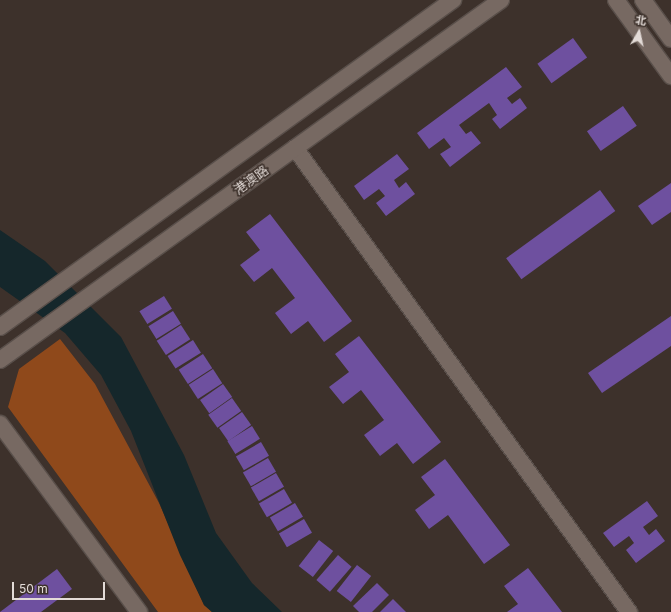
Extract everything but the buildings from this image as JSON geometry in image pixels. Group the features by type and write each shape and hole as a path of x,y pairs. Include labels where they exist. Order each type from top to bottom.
{"street":[{"path":"0,327 453,0"},
{"name":"港澳路","path":"0,360 501,0"},
{"path":"616,0 671,76"},
{"path":"643,0 671,39"},
{"path":"295,148 629,612"},
{"path":"0,424 139,612"}],"shaded area":[{"path":"0,230 45,261 121,337 184,455 216,533 252,583 282,612 212,612 204,605 180,555 131,431 101,375 65,333 0,287"},
{"path":"60,339 95,384 159,503 204,605 212,612 158,612 8,407 19,369"}]}
